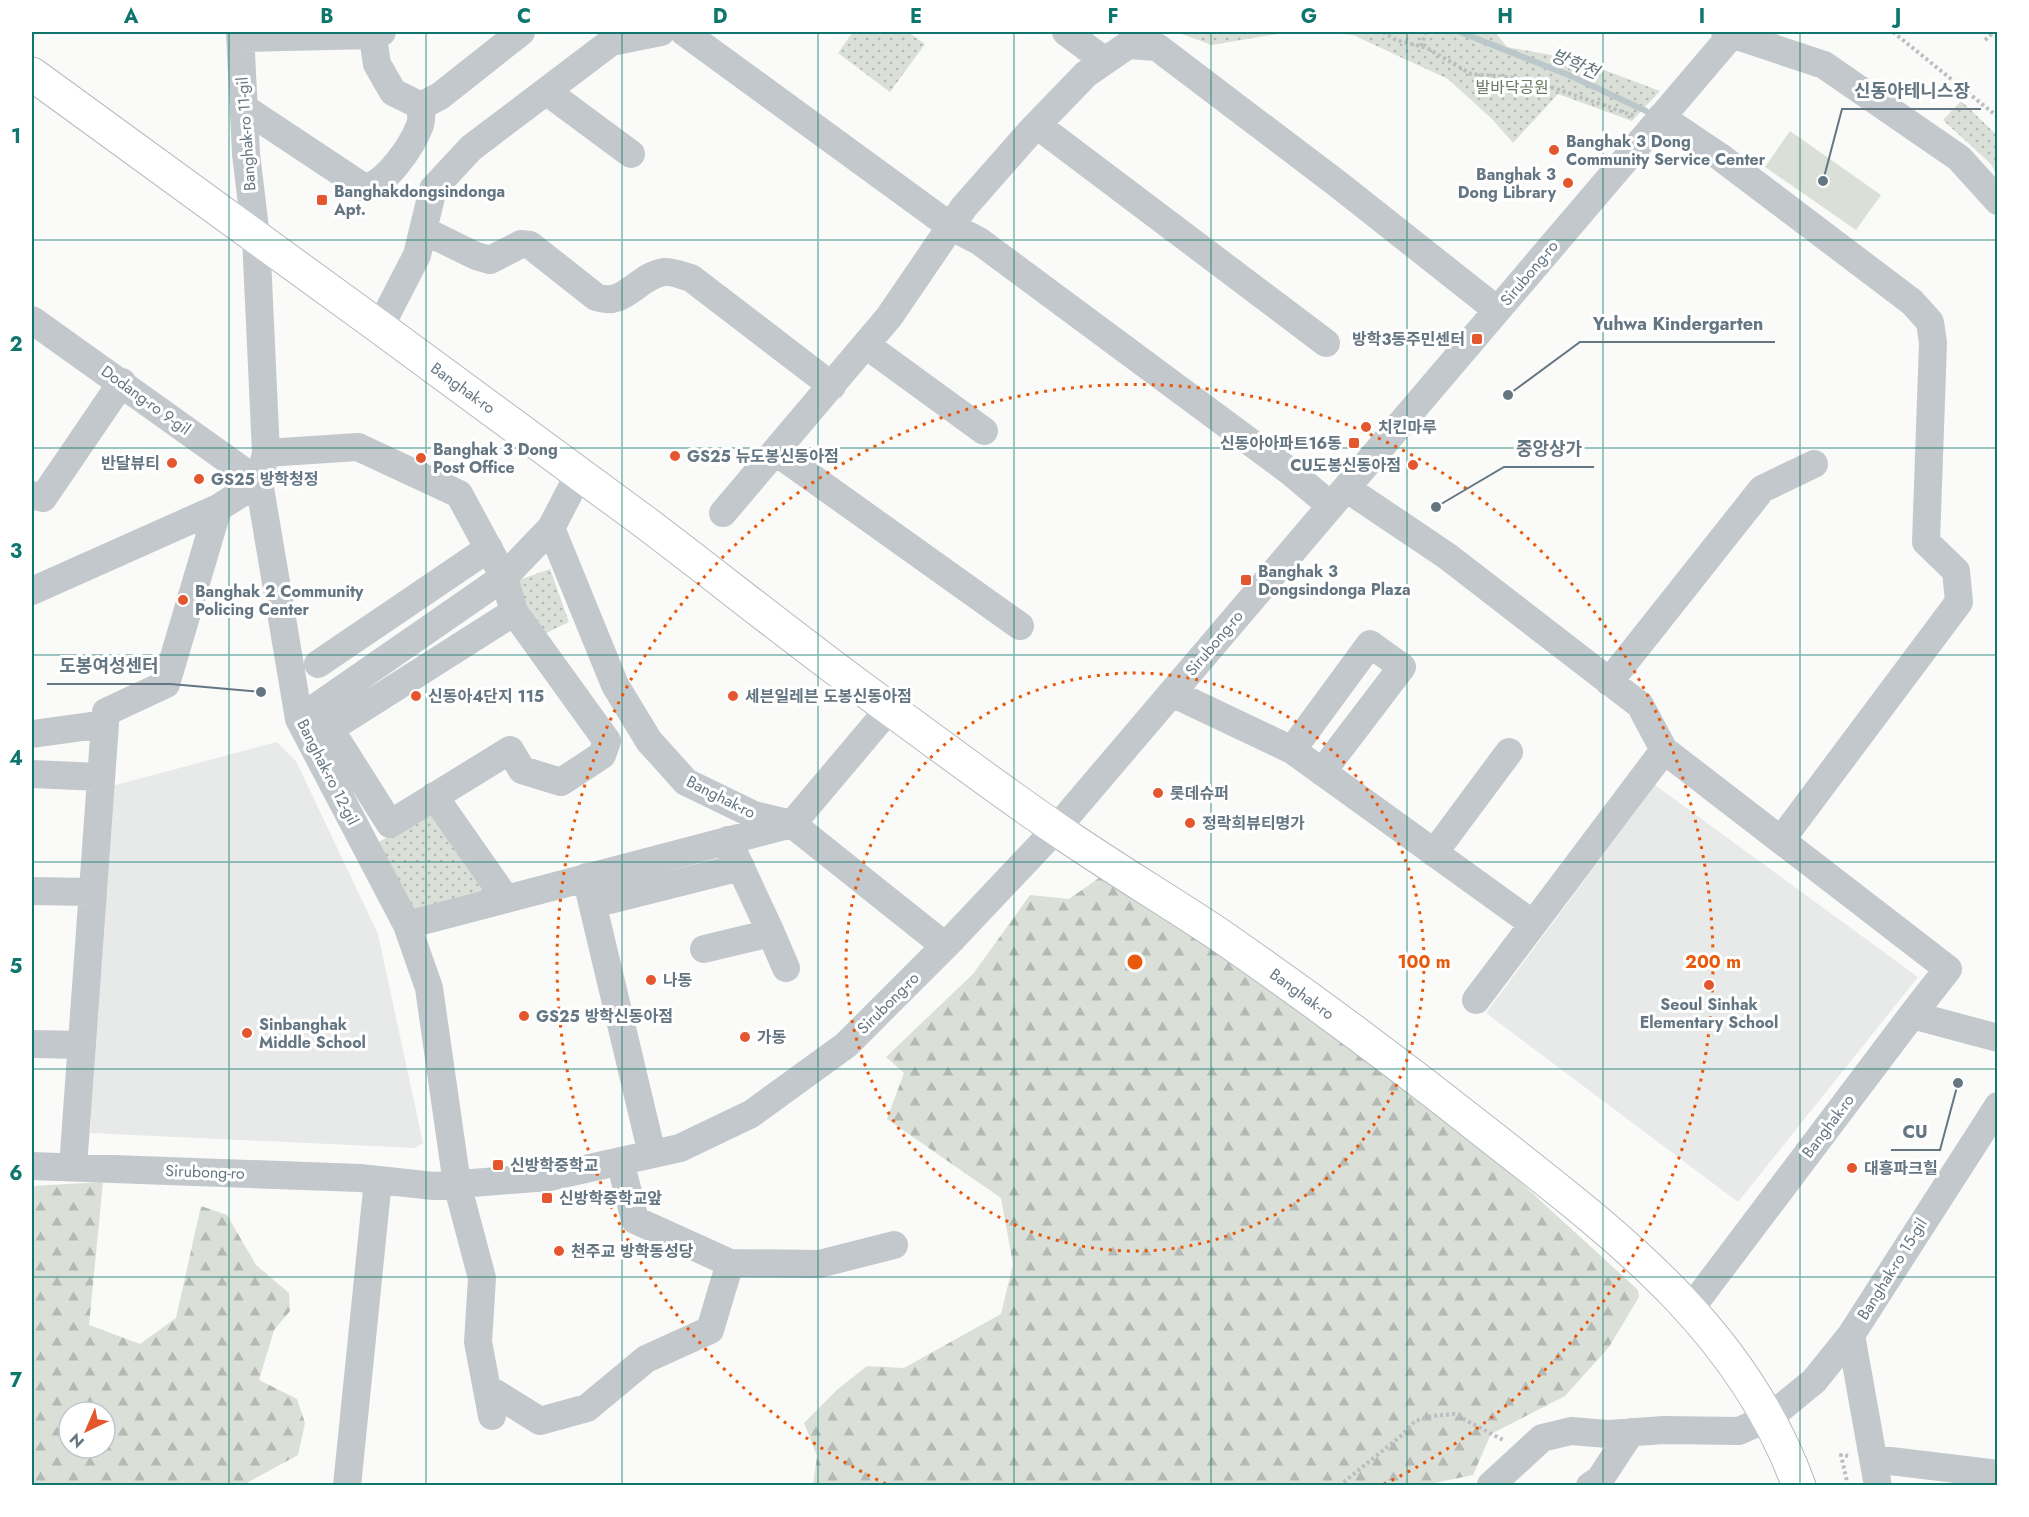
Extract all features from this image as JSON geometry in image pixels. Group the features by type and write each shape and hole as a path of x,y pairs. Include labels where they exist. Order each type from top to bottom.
{"main road":[{"name":"Banghak-ro","path":"32,74 579,474 889,709 1056,829 1214,932 1414,1076 1651,1268 1691,1308 1743,1373 1770,1417 1799,1485"}],"street":[{"path":"421,106 440,96 521,32"},
{"path":"380,327 417,255 433,189 471,148 611,42 661,32"},
{"path":"684,32 950,226 979,241 1292,472 1447,556 1640,705 1664,750 1781,840 1959,602 1956,571 1926,542 1933,343 1930,322 1912,302 1719,156 1658,121"},
{"path":"1066,32 1105,61"},
{"path":"1730,32 1824,65 1959,158 1998,201"},
{"name":"Sirubong-ro","path":"32,1166 378,1180 434,1186 549,1177 680,1148 752,1114 846,1045 945,946 1056,829 1658,121 1730,32"},
{"path":"240,35 375,33 377,64 393,92 421,106"},
{"name":"Banghak-ro 11-gil","path":"240,35 246,154 256,237"},
{"path":"723,513 889,317 964,207 1086,74 1128,45 1157,47 1339,185 1497,310"},
{"path":"546,91 631,154"},
{"path":"244,108 363,187 370,188 380,183 405,152 420,124 421,106"},
{"path":"1037,125 1326,343"},
{"path":"423,230 476,256 490,260 521,244 530,245 596,297 603,300 614,300 627,294 655,274 667,272 692,278 832,386"},
{"name":"Banghak-ro 12-gil","path":"256,237 266,453 259,482 299,719 407,925 429,988 457,1184"},
{"name":"Dodang-ro 9-gil","path":"33,323 122,382 259,482"},
{"path":"866,345 984,431"},
{"path":"32,495 43,498 122,382"},
{"path":"266,453 358,447 459,494 504,577 514,612 607,741 602,755 561,782 522,770 510,750 390,824 330,729 514,612"},
{"path":"776,452 1020,626"},
{"path":"1609,682 1762,489 1814,464"},
{"path":"299,719 504,577 551,528 579,474"},
{"path":"32,591 218,508 259,482"},
{"path":"73,1167 106,712 166,684 218,508"},
{"name":"Banghak-ro","path":"551,528 615,685 649,741 686,782 754,815 792,824 945,946"},
{"path":"318,664 489,548"},
{"path":"1292,750 1370,644 1402,667 1322,772"},
{"path":"1172,693 1292,750 1533,924"},
{"path":"792,824 889,709"},
{"path":"32,734 105,724"},
{"path":"1476,1000 1664,750"},
{"path":"1434,853 1509,752"},
{"path":"32,774 100,777"},
{"path":"434,796 506,899"},
{"name":"Banghak-ro","path":"407,925 792,824"},
{"path":"728,840 786,968"},
{"name":"Banghak-ro","path":"1691,1308 1948,969 1781,840"},
{"path":"609,900 741,867"},
{"path":"586,878 652,1154"},
{"path":"32,891 92,892"},
{"path":"704,949 771,933"},
{"path":"1912,1015 1998,1038"},
{"path":"32,1044 82,1045"},
{"name":"Banghak-ro 15-gil","path":"1770,1417 1814,1381 1851,1335 1998,1106"},
{"path":"620,1161 634,1220 730,1263 819,1264 894,1245"},
{"path":"347,1485 378,1180"},
{"path":"457,1184 482,1278 478,1342 492,1416"},
{"path":"487,1388 540,1421 587,1408 646,1359 710,1329 730,1263"},
{"path":"1851,1335 1876,1472 1998,1474"},
{"path":"1491,1485 1542,1438 1571,1431 1739,1431 1770,1417"},
{"path":"1590,1485 1600,1479 1631,1432"}],"path":[{"path":"1383,32 1396,40 1421,46 1471,74 1509,77 1548,86 1658,121"},
{"path":"1421,46 1426,32"},
{"path":"1893,32 1998,117"},
{"path":"1985,40 1994,32"},
{"path":"1339,1485 1402,1435 1415,1421 1431,1416 1454,1414 1526,1453"}],"shaded area":[{"name":"Sinbanghak Middle School","path":"277,742 296,761 378,934 423,1143 415,1148 90,1133 108,787"},
{"name":"Seoul Sinhak Elementary School","path":"1655,785 1918,977 1738,1202 1486,1013"}],"green space":[{"path":"853,32 908,32 925,44 890,92 838,53"},
{"path":"1176,32 1289,32 1212,45"},
{"name":"발바닥공원","path":"1312,32 1495,32 1507,47 1578,60 1660,91 1632,121 1558,94 1513,143 1492,119 1448,79 1353,35"},
{"path":"1961,101 1997,135 1997,175 1991,164 1943,120"},
{"path":"1790,131 1881,195 1856,230 1765,167"},
{"path":"550,569 569,622 542,635 522,610 516,581"},
{"path":"433,809 493,895 413,915 374,845"},
{"path":"1102,876 1193,931 1392,1079 1494,1158 1638,1290 1639,1297 1609,1347 1565,1396 1491,1434 1473,1475 1425,1485 813,1485 817,1456 804,1423 838,1389 867,1366 904,1368 1001,1314 1013,1264 1001,1198 887,1119 904,1073 886,1057 973,974 1030,895 1069,899"},
{"path":"103,1182 89,1325 140,1344 176,1318 201,1206 227,1215 256,1265 289,1293 290,1311 274,1330 259,1380 297,1399 305,1423 298,1455 243,1485 32,1486 32,1186"}],"waterway":[{"name":"방학천","path":"1460,32 1571,76 1646,111"}],"place":[{"name":"Banghak 3 Dong Community Service Center","path":"1554,150"},
{"name":"신동아테니스장","path":"1823,181"},
{"name":"Banghak 3 Dong Library","path":"1568,183"},
{"name":"Banghakdongsindonga Apt.","path":"322,200"},
{"name":"방학3동주민센터","path":"1477,339"},
{"name":"Yuhwa Kindergarten","path":"1508,395"},
{"name":"치킨마루","path":"1366,427"},
{"name":"신동아아파트16동","path":"1354,443"},
{"name":"GS25 뉴도봉신동아점","path":"675,456"},
{"name":"Banghak 3 Dong Post Office","path":"421,458"},
{"name":"반달뷰티","path":"172,463"},
{"name":"CU도봉신동아점","path":"1413,465"},
{"name":"GS25 방학청정","path":"199,479"},
{"name":"중앙상가","path":"1436,507"},
{"name":"Banghak 3 Dongsindonga Plaza","path":"1246,580"},
{"name":"Banghak 2 Community Policing Center","path":"183,600"},
{"name":"도봉여성센터","path":"261,692"},
{"name":"신동아4단지 115","path":"416,696"},
{"name":"세븐일레븐 도봉신동아점","path":"733,696"},
{"name":"롯데슈퍼","path":"1158,793"},
{"name":"정락희뷰티명가","path":"1190,823"},
{"name":"나동","path":"651,980"},
{"name":"Seoul Sinhak Elementary School","path":"1709,985"},
{"name":"GS25 방학신동아점","path":"524,1016"},
{"name":"Sinbanghak Middle School","path":"247,1033"},
{"name":"가동","path":"745,1037"},
{"name":"CU","path":"1958,1083"},
{"name":"신방학중학교","path":"498,1165"},
{"name":"대흥파크힐","path":"1852,1168"},
{"name":"신방학중학교앞","path":"547,1198"},
{"name":"천주교 방학동성당","path":"559,1251"}]}
